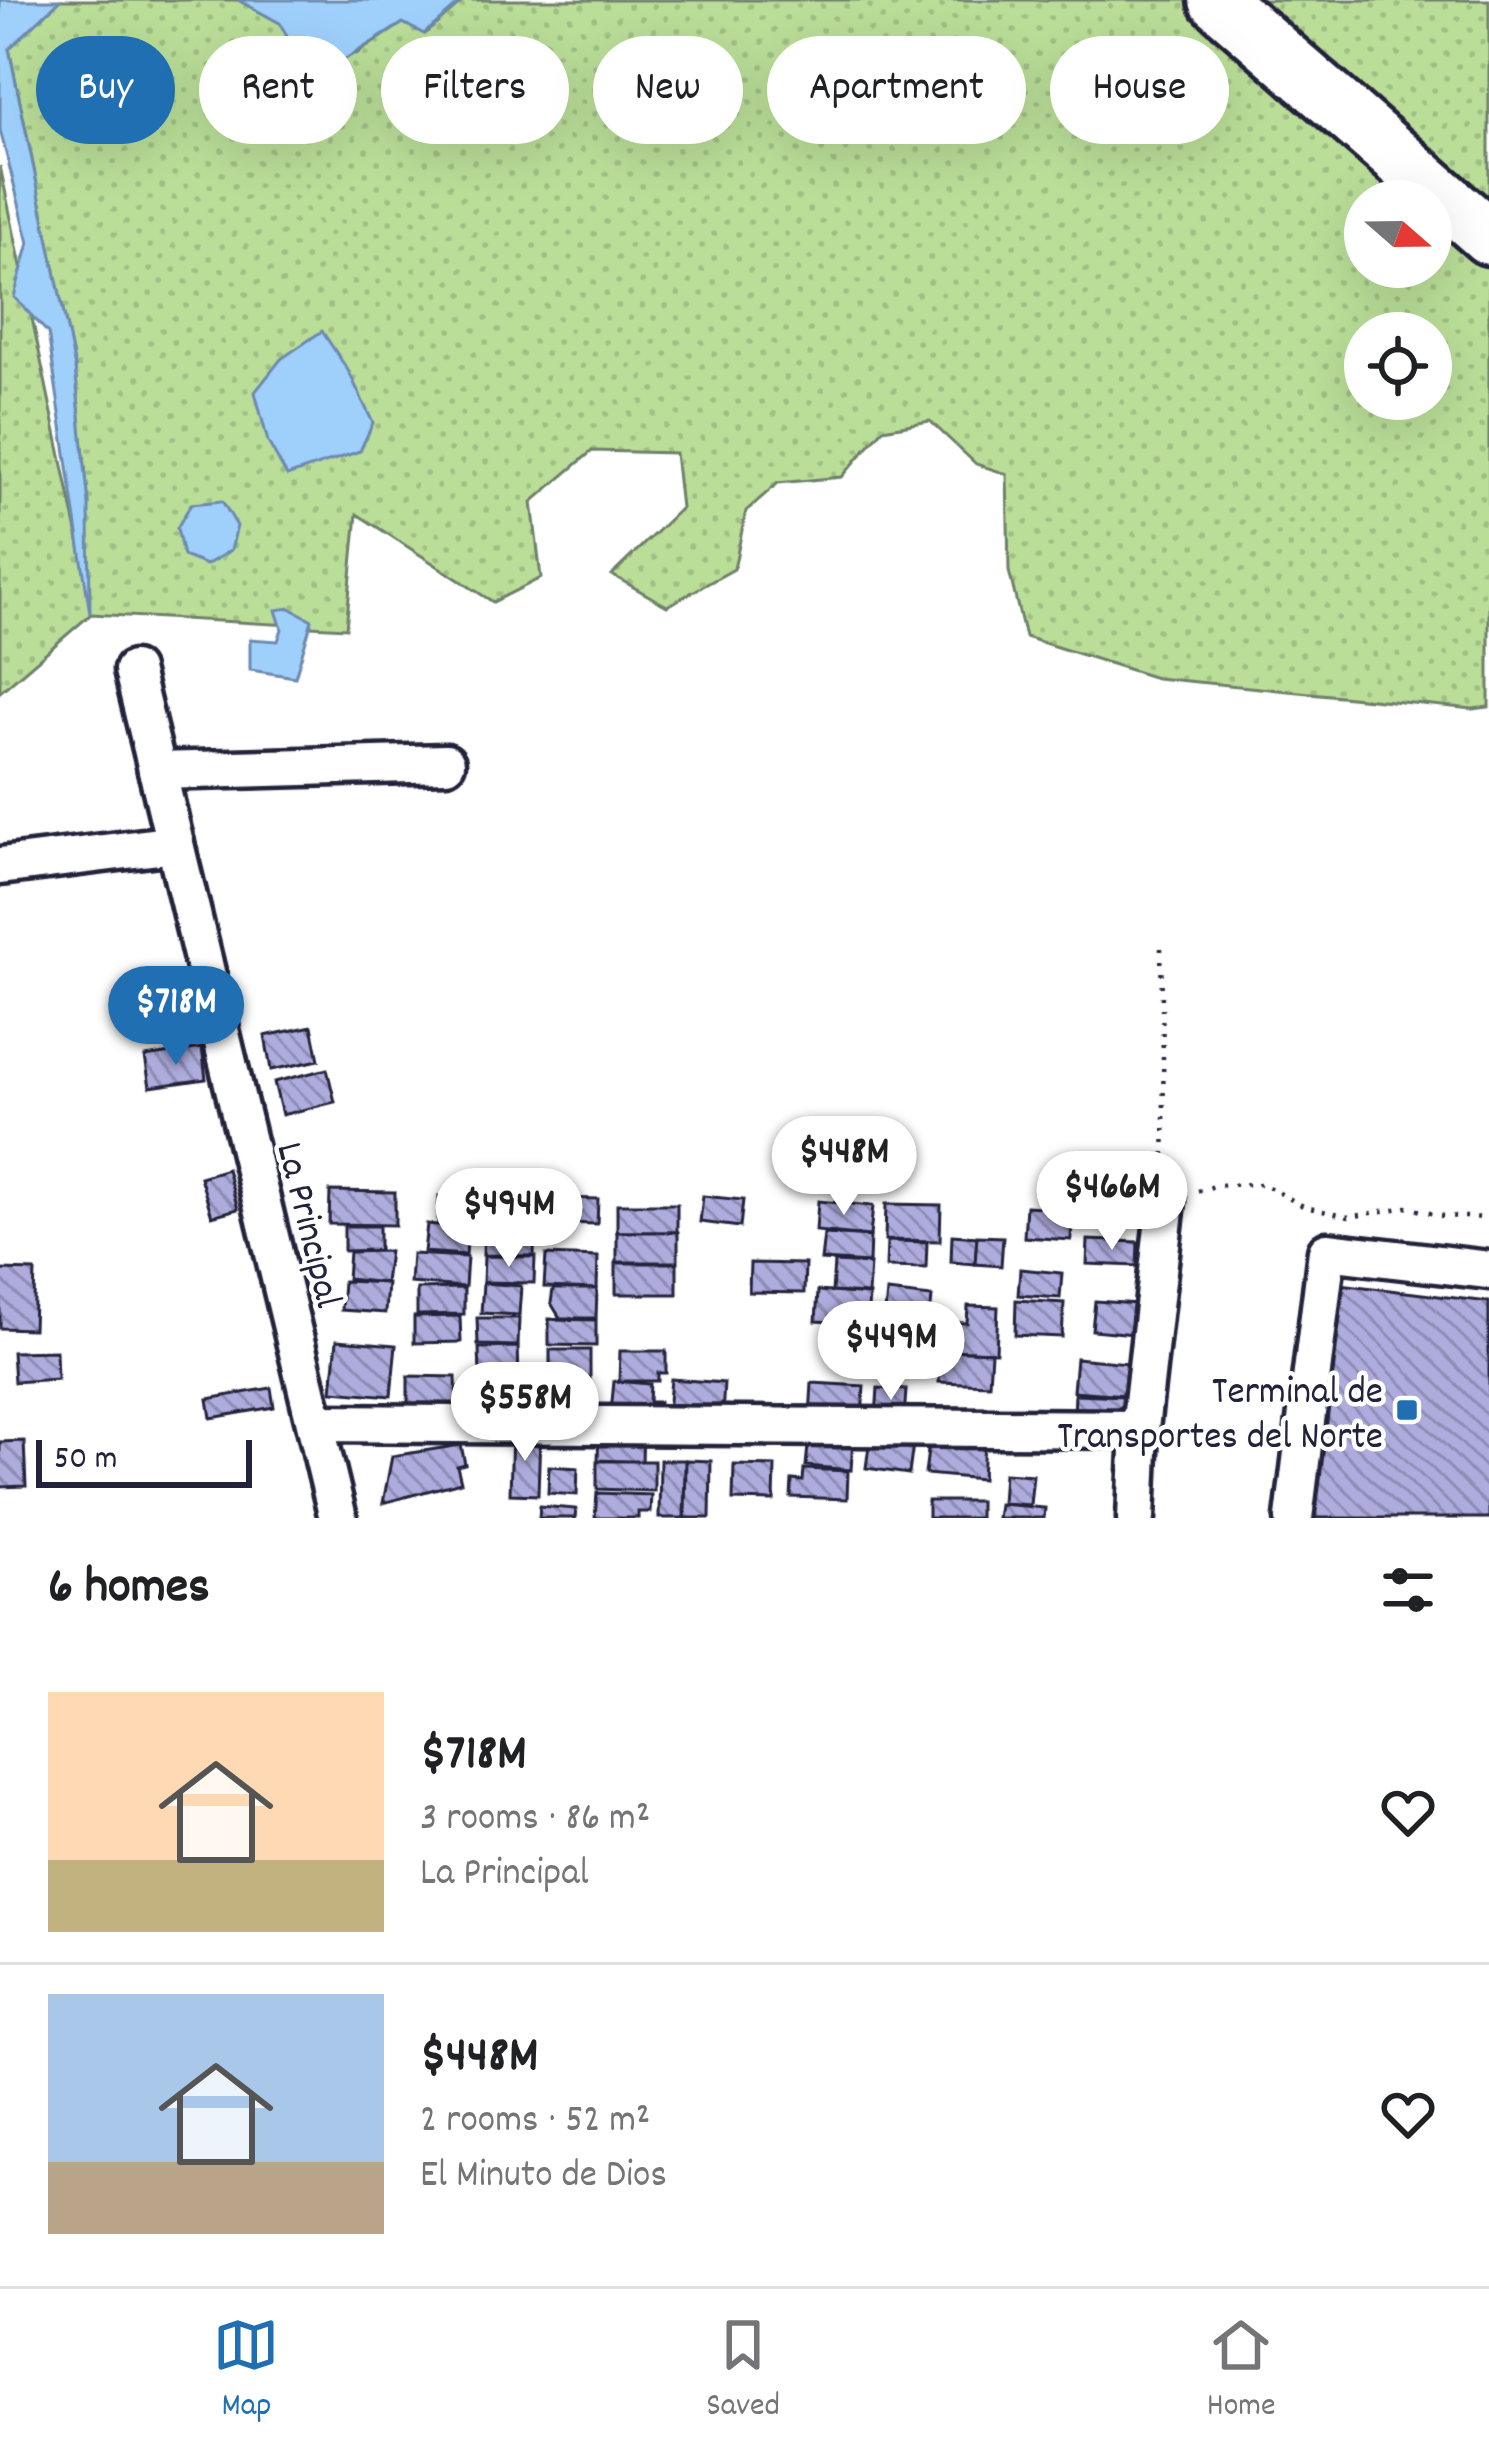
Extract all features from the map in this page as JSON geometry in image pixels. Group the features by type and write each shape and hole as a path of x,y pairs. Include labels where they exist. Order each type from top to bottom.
{"highway":[{"path":"1217,0 1489,237"}],"street":[{"name":"La Principal","path":"133,670 338,1518"},
{"path":"158,771 446,763"},
{"path":"0,866 176,844"},
{"path":"1136,1518 1140,1429 1166,1201"},
{"path":"1294,1518 1327,1251 1489,1270"},
{"path":"317,1423 1140,1429"}],"path":[{"path":"1161,948 1166,1201 1218,1185 1263,1184 1304,1207 1349,1217 1406,1207 1442,1216 1489,1218"}],"green space":[{"path":"60,0 238,0 312,36 199,36 199,144 357,144 357,53 381,38 381,144 569,144 569,36 383,36 403,23 425,34 464,0 1489,0 1489,707 1156,678 1025,637 1009,571 1007,474 976,464 930,421 883,429 842,477 778,483 746,511 734,569 667,606 612,575 681,508 675,453 592,451 532,502 541,578 493,602 357,514 346,628 91,614 0,692 0,166 82,556 89,505 75,368 9,48"}],"water":[{"path":"0,0 60,0 9,49 75,368 89,505 90,614 48,333 14,297 29,243 0,130"},
{"path":"238,0 464,0 424,34 403,23 357,52 357,36 287,36 280,23"},
{"path":"322,331 349,372 373,423 360,451 287,476 268,442 255,392 281,359"},
{"path":"222,501 237,526 231,550 206,565 183,556 177,528 191,504"},
{"path":"290,608 312,620 295,677 250,670 250,639 278,641 282,629 276,610"}],"building":[{"path":"312,1026 319,1060 271,1070 265,1036"},
{"path":"202,1048 206,1079 150,1087 145,1057"},
{"path":"327,1069 335,1102 282,1115 274,1082"},
{"path":"227,1169 238,1209 212,1216 200,1177"},
{"path":"330,1191 395,1192 395,1225 329,1224"},
{"path":"439,1196 470,1198 469,1223 438,1222"},
{"path":"703,1196 743,1200 740,1227 700,1222"},
{"path":"557,1198 598,1199 597,1224 556,1223"},
{"path":"818,1201 873,1206 870,1236 816,1231"},
{"path":"617,1204 677,1204 677,1232 617,1232"},
{"path":"886,1204 941,1205 940,1241 885,1240"},
{"path":"1026,1206 1073,1209 1071,1240 1024,1237"},
{"path":"484,1222 535,1224 534,1256 483,1255"},
{"path":"427,1224 468,1228 466,1255 424,1252"},
{"path":"344,1226 379,1226 379,1250 344,1251"},
{"path":"617,1232 678,1232 678,1262 617,1262"},
{"path":"824,1234 870,1237 869,1263 821,1260"},
{"path":"952,1235 977,1237 975,1264 951,1262"},
{"path":"977,1236 1003,1237 1001,1266 975,1264"},
{"path":"1088,1240 1138,1242 1137,1266 1087,1264"},
{"path":"887,1241 927,1242 926,1268 886,1267"},
{"path":"389,1251 385,1283 347,1279 349,1252"},
{"path":"412,1254 467,1257 465,1287 410,1283"},
{"path":"546,1255 598,1257 597,1289 544,1287"},
{"path":"484,1256 535,1257 534,1283 483,1282"},
{"path":"834,1262 870,1264 868,1294 832,1292"},
{"path":"616,1263 677,1263 677,1294 616,1294"},
{"path":"750,1263 805,1264 804,1293 749,1292"},
{"path":"1020,1269 1062,1273 1060,1298 1018,1295"},
{"path":"0,1270 35,1271 33,1329 0,1328"},
{"path":"343,1281 387,1283 385,1313 341,1310"},
{"path":"483,1283 521,1286 519,1315 481,1313"},
{"name":"Terminal de Transportes del Norte","path":"1340,1284 1489,1302 1489,1518 1311,1518"},
{"path":"464,1288 464,1314 417,1315 417,1289"},
{"path":"553,1289 597,1289 596,1318 560,1318 551,1303"},
{"path":"818,1291 869,1295 867,1324 816,1321"},
{"path":"887,1292 932,1297 929,1328 884,1323"},
{"path":"1016,1300 1064,1303 1062,1337 1015,1335"},
{"path":"1095,1301 1137,1304 1135,1334 1092,1330"},
{"path":"968,1306 998,1307 996,1352 942,1350 943,1322 967,1323"},
{"path":"460,1316 461,1342 414,1343 414,1317"},
{"path":"477,1318 519,1318 518,1346 478,1345"},
{"path":"549,1319 596,1320 596,1346 549,1345"},
{"path":"884,1325 929,1330 926,1360 880,1356"},
{"path":"337,1340 396,1345 391,1396 332,1391"},
{"path":"518,1347 519,1375 480,1376 479,1348"},
{"path":"550,1350 590,1350 590,1381 550,1381"},
{"path":"941,1350 991,1352 989,1384 939,1382"},
{"path":"56,1351 57,1379 14,1382 12,1352"},
{"path":"620,1351 666,1351 666,1373 658,1373 658,1381 619,1381"},
{"path":"1076,1358 1129,1363 1126,1395 1073,1391"},
{"path":"408,1376 456,1377 457,1406 408,1406"},
{"path":"671,1379 724,1383 722,1416 668,1412"},
{"path":"614,1381 650,1384 649,1402 659,1402 657,1415 611,1412"},
{"path":"812,1383 864,1386 862,1420 810,1416"},
{"path":"271,1388 274,1407 211,1418 208,1399"},
{"path":"878,1388 906,1390 904,1418 876,1416"},
{"path":"1075,1394 1125,1396 1125,1416 1074,1415"},
{"path":"599,1430 643,1432 642,1462 598,1460"},
{"path":"512,1432 540,1433 538,1495 510,1494"},
{"path":"809,1436 853,1440 851,1470 806,1466"},
{"path":"870,1438 913,1444 909,1474 866,1468"},
{"path":"24,1441 26,1486 0,1487 0,1442"},
{"path":"984,1441 982,1479 925,1474 929,1442"},
{"path":"461,1445 465,1464 457,1466 461,1482 383,1503 392,1456"},
{"path":"660,1460 685,1460 684,1518 659,1518"},
{"path":"686,1460 711,1461 710,1518 685,1518"},
{"path":"597,1461 654,1461 654,1491 597,1489"},
{"path":"734,1465 775,1466 774,1501 733,1500"},
{"path":"549,1466 578,1468 577,1495 548,1493"},
{"path":"804,1469 848,1471 847,1499 791,1497 792,1480 803,1481"},
{"path":"1004,1473 1033,1475 1030,1505 1002,1503"},
{"path":"597,1493 651,1495 650,1512 638,1512 638,1518 595,1518"},
{"path":"928,1501 979,1501 979,1518 928,1518"},
{"path":"999,1504 1045,1508 1044,1518 997,1518"},
{"path":"540,1506 576,1509 575,1518 539,1518"}],"place":[{"name":"Terminal de Transportes del Norte","path":"1407,1410"}]}
